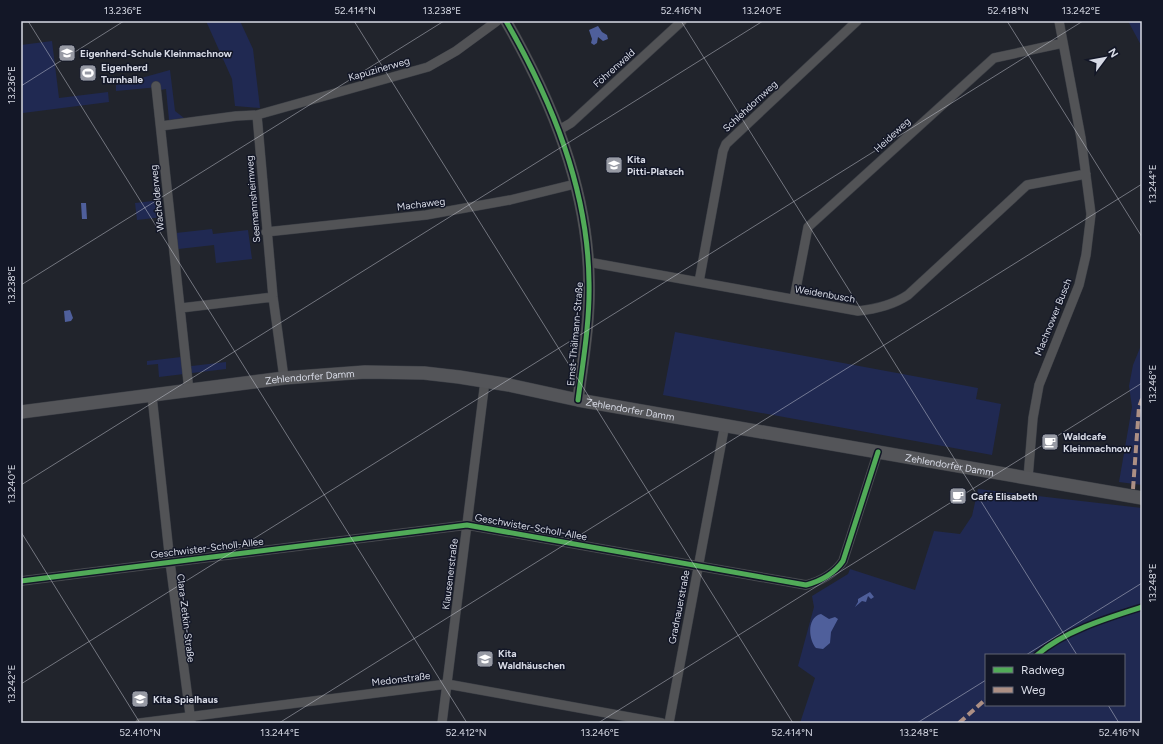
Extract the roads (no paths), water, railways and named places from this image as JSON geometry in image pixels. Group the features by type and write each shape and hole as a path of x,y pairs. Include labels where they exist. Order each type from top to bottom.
{"main road":[{"name":"Zehlendorfer Damm","path":"21,412 284,378 365,372 424,373 485,381 578,400 724,424 1142,498"}],"street":[{"name":"Kapuzinerweg","path":"257,115 428,67 456,51 497,21"},
{"name":"Ernst-Thälmann-Straße","path":"506,21 534,73 559,130 575,184 588,262 589,303 578,400"},
{"name":"Föhrenwald","path":"559,130 571,123 682,21"},
{"name":"Schlehdornweg","path":"699,282 723,151 726,144 857,21"},
{"name":"Machnower Busch","path":"1028,478 1033,418 1039,385 1079,284 1086,255 1091,214 1086,174 1059,21"},
{"name":"Heideweg","path":"794,299 808,227 994,58 1063,43"},
{"name":"Wacholderweg","path":"156,86 189,391"},
{"path":"161,126 236,116 257,115"},
{"name":"Seemannsheimweg","path":"257,115 266,232 284,378"},
{"name":"Weidenbusch","path":"588,262 858,311 873,310 888,306 908,295 1028,185 1086,174"},
{"name":"Machaweg","path":"266,232 426,216 502,201 575,184"},
{"path":"181,308 273,297"},
{"name":"Klausenerstraße","path":"442,723 485,381"},
{"name":"Clara-Zetkin-Straße","path":"152,396 170,562 190,720"},
{"name":"Gradnauerstraße","path":"669,723 724,424"},
{"name":"Geschwister-Scholl-Allee","path":"21,581 467,525 806,585 816,582 836,571 843,561 878,452"},
{"name":"Medonstraße","path":"140,723 190,720 447,684 662,723"}],"place":[{"name":"Eigenherd-Schule Kleinmachnow","path":"67,53"},
{"name":"Eigenherd Turnhalle","path":"88,73"},
{"name":"Kita Pitti-Platsch","path":"614,165"},
{"name":"Waldcafe Kleinmachnow","path":"1050,442"},
{"name":"Café Elisabeth","path":"958,496"},
{"name":"Kita Waldhäuschen","path":"485,659"},
{"name":"Kita Spielhaus","path":"140,699"}]}
